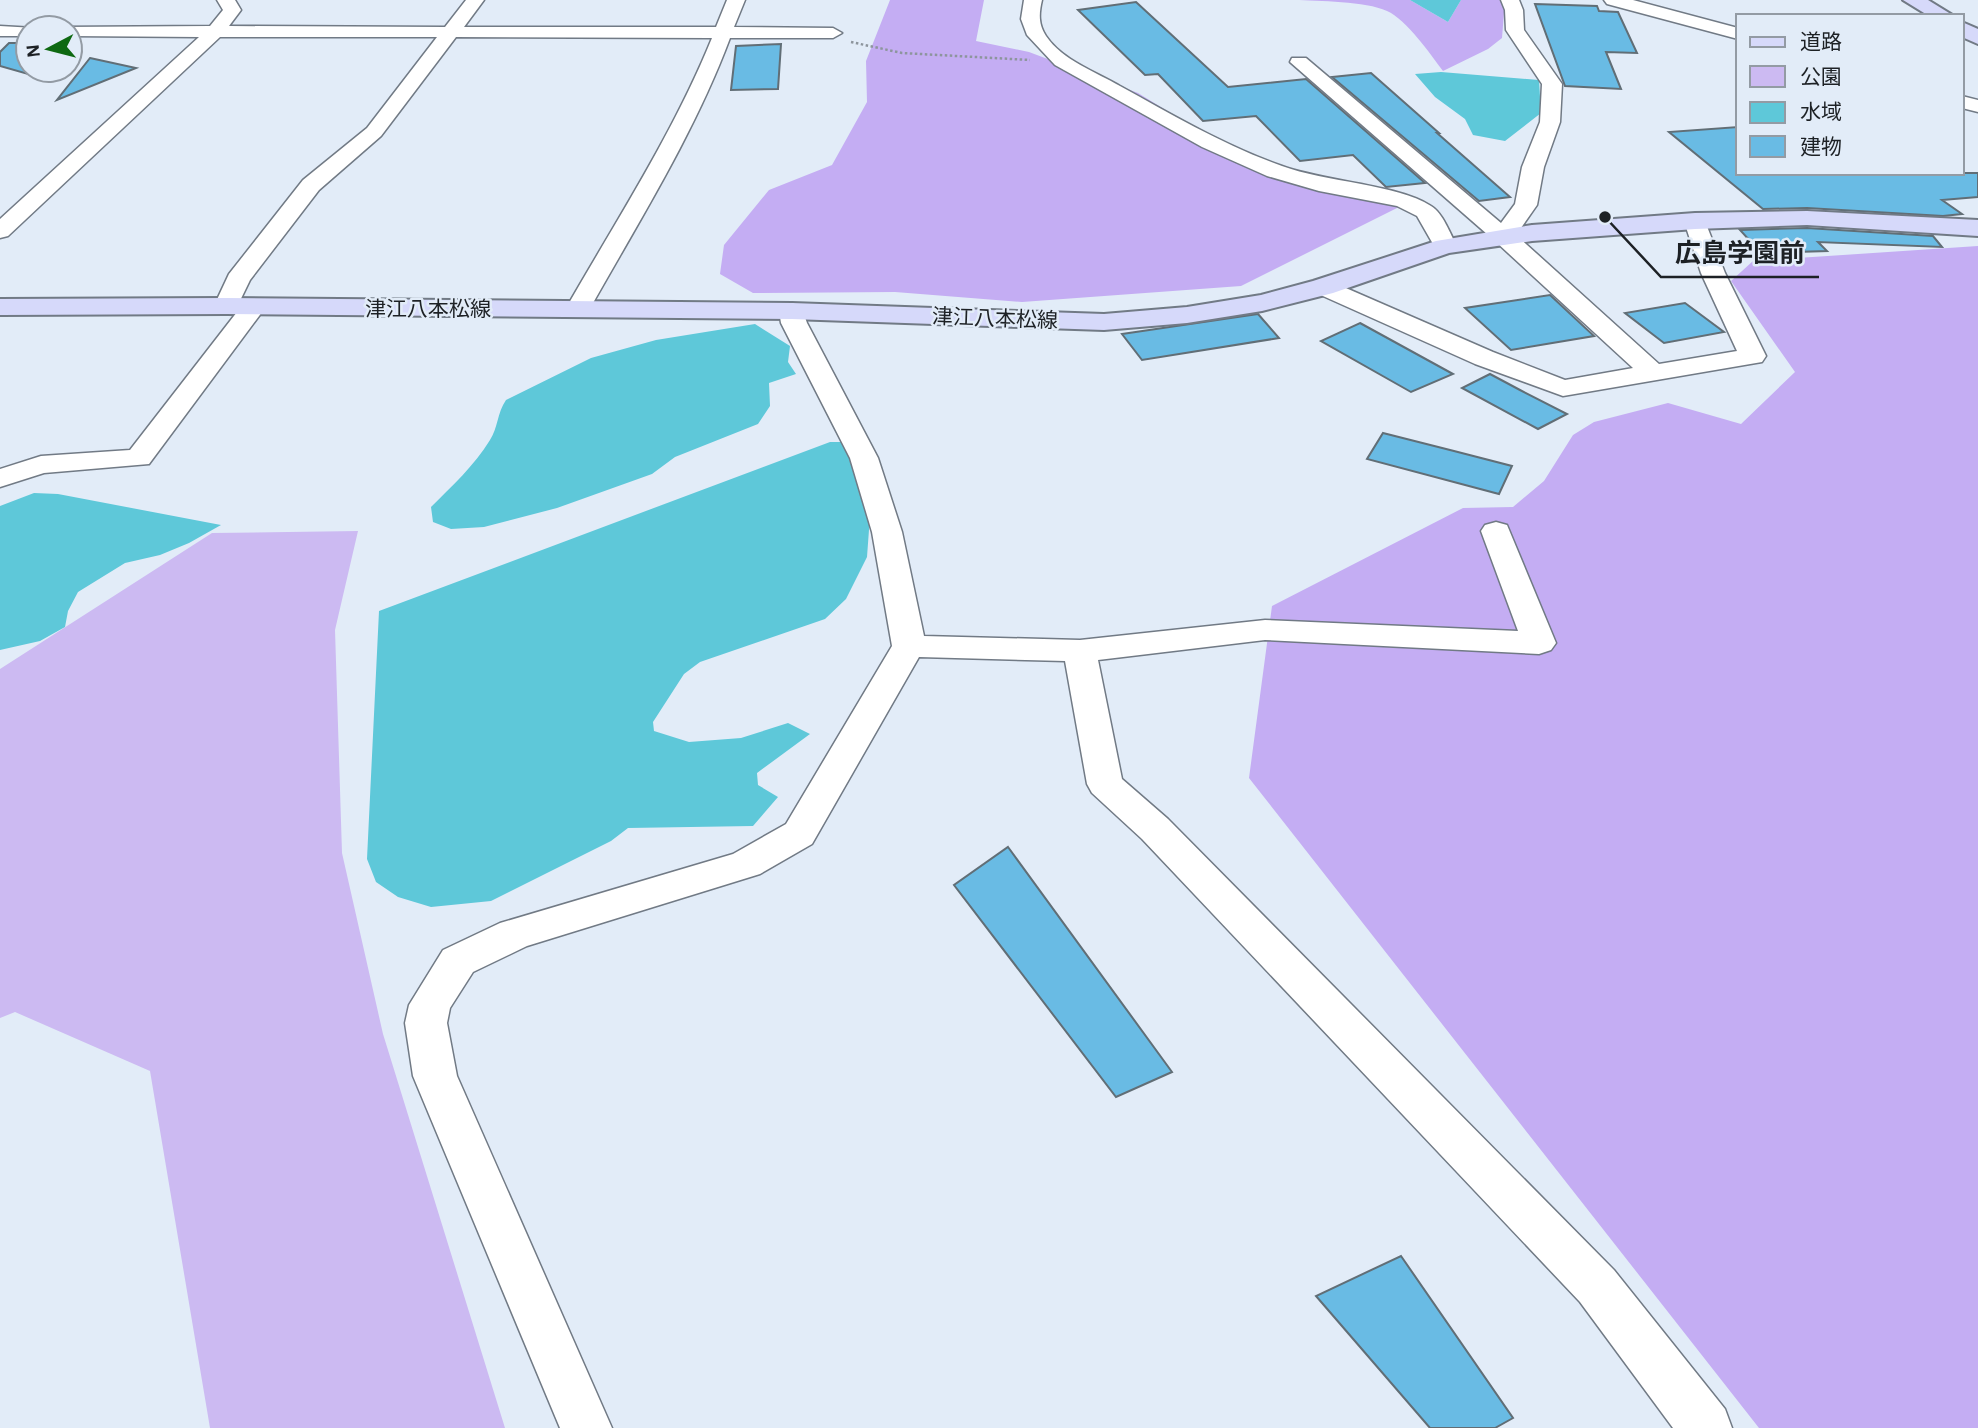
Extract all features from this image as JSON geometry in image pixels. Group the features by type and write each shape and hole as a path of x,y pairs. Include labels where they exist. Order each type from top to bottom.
{"main road":[{"path":"1913,0 1940,14"},
{"name":"津江八本松線","path":"0,307 792,311 1104,322 1187,315 1262,303 1323,287 1445,246 1503,236 1695,220 1807,218 1978,228"}],"street":[{"path":"0,231 215,32 232,10 226,0"},
{"path":"0,478 41,465 139,458 240,307 238,279 311,185 374,132 475,0"},
{"path":"578,310 702,87 736,0"},
{"path":"1032,0 1029,10 1030,27 1048,50 1062,61 1209,143 1275,171 1319,184 1404,201 1426,212 1445,246"},
{"path":"1503,236 1526,205 1533,167 1550,122 1552,85 1515,30 1514,10 1510,0"},
{"path":"1613,0 1736,33"},
{"path":"84,31 833,33"},
{"path":"1299,62 1503,236 1652,372"},
{"path":"1323,287 1485,358 1563,388 1753,356 1713,273 1695,220"},
{"path":"586,1428 435,1076 426,1023 430,1005 458,961 514,934 746,864 799,834 909,646 887,532 864,458 793,323 792,311"},
{"path":"909,646 1080,651 1265,631 1445,636 1539,643 1496,531"},
{"path":"1080,651 1105,784 1155,829 1597,1286 1706,1428"}],"path":[{"path":"833,33 847,41 902,53 1062,61"}],"green space":[{"path":"358,531 335,630 342,853 383,1034 505,1428 210,1428 150,1071 15,1012 0,1018 0,669 212,533"}],"shaded area":[{"path":"890,0 984,0 976,41 1029,52 1138,93 1224,146 1399,207 1241,286 1022,302 895,292 753,293 720,274 724,245 769,190 832,165 867,102 866,61"},
{"path":"1294,0 1410,0 1448,22 1461,0 1505,0 1502,38 1488,49 1443,71 1410,29 1387,11 1354,3"},
{"path":"1978,246 1978,1428 1759,1428 1249,778 1272,606 1463,508 1513,507 1544,481 1573,435 1594,422 1668,403 1741,424 1795,372 1731,281 1753,261"}],"water":[{"path":"1410,0 1461,0 1448,22"},
{"path":"1441,72 1539,80 1541,113 1505,141 1473,135 1465,119 1435,97 1415,74"},
{"path":"755,324 790,346 788,362 796,374 769,383 770,406 758,424 675,457 652,474 557,508 484,527 451,529 433,522 431,507 484,449 493,435 506,400 591,358 656,340"},
{"path":"830,442 844,442 870,516 867,557 846,599 825,619 700,662 684,674 653,722 654,731 689,742 741,738 788,723 810,734 757,773 758,785 778,797 753,826 628,828 611,841 491,901 431,907 398,897 376,882 367,859 379,611"},
{"path":"34,493 58,494 221,525 160,555 125,563 78,592 68,611 65,627 40,641 0,650 0,506"}],"building":[{"path":"1136,2 1228,87 1306,79 1425,183 1386,187 1353,155 1300,161 1256,116 1203,121 1158,74 1145,75 1078,10"},
{"path":"1535,4 1597,6 1599,11 1618,12 1637,53 1606,52 1621,89 1565,86"},
{"path":"9,43 14,43 14,70 0,66 0,52"},
{"path":"781,44 778,89 731,90 736,46"},
{"path":"90,58 136,68 57,100 70,84 84,84 84,66"},
{"path":"1371,73 1510,197 1479,201 1332,77"},
{"path":"1736,127 1736,175 1978,173 1978,197 1942,200 1962,214 1943,216 1807,208 1763,209 1669,132"},
{"path":"1807,228 1933,236 1942,247 1818,242 1827,251 1761,253 1740,230"},
{"path":"1550,295 1594,336 1511,350 1465,308"},
{"path":"1685,303 1724,332 1664,343 1625,313"},
{"path":"1258,314 1279,338 1142,360 1122,334"},
{"path":"1360,323 1453,374 1411,392 1321,341"},
{"path":"1490,374 1567,414 1538,429 1462,388"},
{"path":"1383,433 1512,466 1499,494 1367,459"},
{"path":"1008,847 1172,1072 1116,1097 954,885"},
{"path":"1401,1256 1513,1418 1495,1428 1430,1428 1316,1296"}],"place":[{"name":"広島学園前","path":"1605,217"}]}
